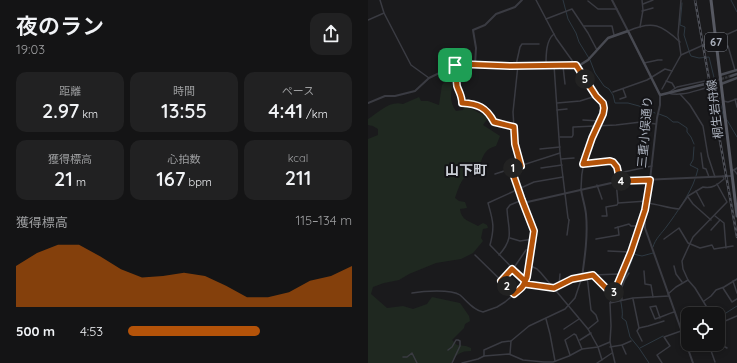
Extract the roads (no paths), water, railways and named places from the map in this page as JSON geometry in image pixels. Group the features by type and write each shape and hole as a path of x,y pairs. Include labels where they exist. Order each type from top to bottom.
{"main road":[{"name":"桐生岩舟線","path":"711,0 723,101 734,170 732,176 737,216"},
{"path":"456,65 576,65 584,62 606,40 614,35 628,31"},
{"name":"三重小俣通り","path":"628,31 660,95"},
{"path":"720,75 736,71"},
{"path":"731,76 736,71"},
{"path":"721,84 737,78"},
{"path":"660,95 704,84"}],"street":[{"path":"380,0 384,13 411,65 429,78"},
{"path":"476,65 476,48 473,30 485,24 496,14 512,8 521,0"},
{"path":"484,356 484,350 502,342 511,341 529,326 561,312 575,298 582,277 586,247 586,224 585,208 581,189 581,172 604,108 603,103 596,96 554,34 536,0"},
{"name":"三重小俣通り","path":"612,0 628,31"},
{"path":"640,27 643,4 642,0"},
{"path":"643,4 653,0"},
{"path":"662,89 681,55 678,27 681,0"},
{"path":"588,1 598,9 617,9"},
{"path":"642,11 653,8"},
{"path":"546,19 572,9 597,50"},
{"path":"368,20 384,13"},
{"path":"628,31 654,25 661,27 680,42"},
{"path":"583,26 612,26 614,35"},
{"path":"681,55 737,30"},
{"path":"546,65 550,37 554,34"},
{"path":"521,166 515,144 513,112 517,65 520,47 522,44 539,44"},
{"path":"717,51 728,46 736,71"},
{"path":"644,63 662,60"},
{"path":"368,103 386,96 395,96 415,91 429,78 456,65 458,87 461,94 462,103 477,104 489,114 494,122 514,127"},
{"path":"554,65 560,153 564,192 569,220 567,235"},
{"path":"563,65 566,84"},
{"path":"613,92 651,77 665,69 672,71"},
{"path":"666,81 672,83 675,88"},
{"path":"705,81 706,88 680,94 668,93 675,88 705,81"},
{"path":"620,99 626,97 623,89"},
{"path":"680,94 690,105 703,126 708,156 715,177"},
{"name":"三重小俣通り","path":"660,95 660,105 656,124 652,166 645,210 646,234 681,330"},
{"path":"557,102 580,101 596,96"},
{"path":"723,101 728,102 736,99 737,107"},
{"path":"557,110 567,109"},
{"path":"641,122 643,110"},
{"path":"583,120 600,122"},
{"path":"559,137 573,136 572,127 641,122 656,124"},
{"path":"540,149 560,147"},
{"path":"701,152 703,168 706,170 709,177"},
{"path":"495,174 560,153"},
{"path":"561,158 574,158"},
{"path":"583,164 613,162 619,173 620,181"},
{"path":"541,168 562,165"},
{"path":"619,173 652,166"},
{"path":"412,293 434,290 456,293 473,307 482,312 501,305 525,284 534,228 522,202 511,168"},
{"path":"734,170 737,174"},
{"path":"602,216 607,216 606,207 617,205 618,203 646,202 661,205 667,208 679,209 688,197 696,191 703,187 708,188 717,184 724,179 723,176"},
{"path":"499,255 506,247 510,237 507,209 510,205 616,181 732,176"},
{"path":"525,281 490,245 494,223 488,203 536,181 563,177"},
{"path":"616,181 618,203"},
{"path":"707,307 688,280 683,269 682,261 693,237 727,202 717,184"},
{"path":"597,186 602,200"},
{"path":"696,191 704,206"},
{"path":"688,197 693,204 711,220"},
{"path":"615,363 610,348 610,302 631,252 645,210"},
{"path":"715,216 724,223 726,248"},
{"path":"711,230 720,220"},
{"path":"615,228 628,224 630,226 639,226"},
{"path":"596,239 619,235 618,228"},
{"path":"664,239 679,228 686,242 700,248 712,245 714,249 733,246"},
{"path":"510,237 520,241 533,239"},
{"path":"501,281 526,250 532,248"},
{"path":"608,251 631,252"},
{"path":"474,255 514,294"},
{"path":"529,265 537,269 588,329 598,347 602,360"},
{"path":"674,266 676,274 682,283"},
{"path":"644,271 645,284 651,285 653,297"},
{"path":"622,300 621,293 624,280 629,273"},
{"path":"559,286 560,274"},
{"path":"593,275 613,295"},
{"path":"525,284 554,288 572,279 587,276 621,275"},
{"path":"587,276 591,310 596,315 598,321 588,329"},
{"path":"704,301 716,290 723,288 737,279"},
{"path":"610,302 633,298 668,295 688,280"},
{"path":"733,281 737,293"},
{"path":"723,288 732,302 737,299"},
{"path":"633,298 639,328 637,331 642,341"},
{"path":"660,318 656,306 650,307 655,319 660,318 674,312"},
{"path":"725,321 737,316"},
{"path":"546,319 555,360"},
{"path":"564,329 579,319"},
{"path":"639,328 664,321"},
{"path":"662,363 657,355 670,346 664,337 681,330"},
{"path":"580,340 591,333"},
{"path":"570,355 565,340 575,334 580,340 582,349"},
{"path":"448,350 452,347 456,340 460,341 460,346 452,363"},
{"path":"510,354 511,341"},
{"path":"610,348 631,341"},
{"path":"462,363 478,360 484,356 510,354 527,361 544,362 570,355 582,349 598,347 610,342"},
{"path":"622,345 626,354"},
{"name":"三重小俣通り","path":"688,351 693,363"},
{"path":"711,351 715,362"},
{"path":"403,357 407,357 412,353 416,363"},
{"path":"597,363 612,353"}],"waterway":[{"path":"563,0 568,19 579,42 590,60 595,73 604,86 609,89 613,95 615,103 628,103 655,113"},
{"path":"731,0 737,12"},
{"path":"682,3 680,25 685,27 684,35 690,54 691,56 699,58 709,57 724,118"},
{"path":"659,114 667,117 673,122 678,122 687,128 687,132 694,144"},
{"path":"727,120 737,137"},
{"path":"694,147 693,160 690,165 698,169 696,176"},
{"path":"653,247 657,239 683,203 695,179"},
{"path":"623,283 633,254 642,256 653,253"},
{"path":"622,286 620,294 622,318 626,321 630,337 649,363"},
{"path":"725,314 737,306"},
{"path":"640,348 663,336"}],"tunnel":[{"path":"705,84 731,76"}],"railway":[{"path":"695,0 737,237"}],"district":[{"name":"山下町","path":"466,170"}]}
